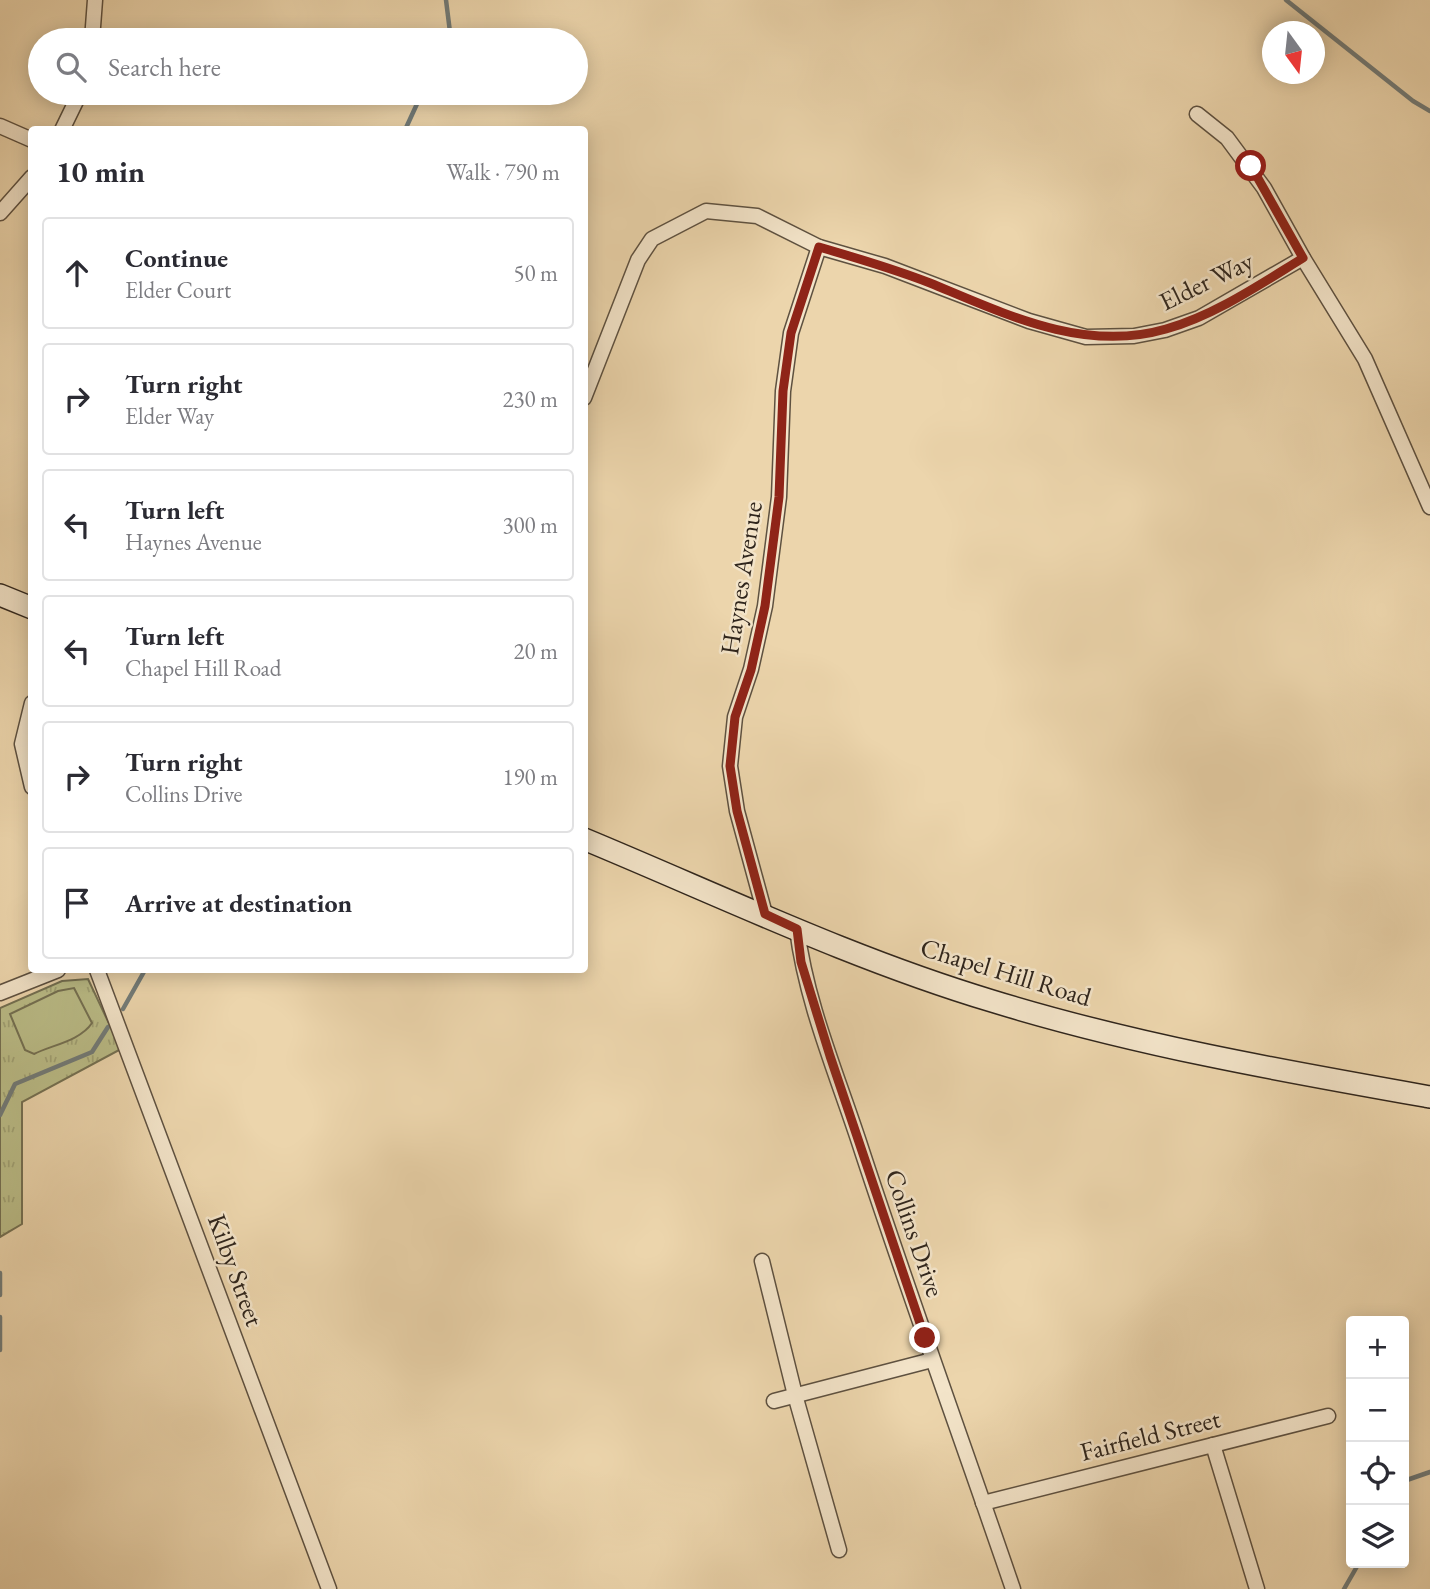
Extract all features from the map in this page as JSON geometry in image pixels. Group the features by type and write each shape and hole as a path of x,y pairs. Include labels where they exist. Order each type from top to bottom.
{"main road":[{"path":"0,594 28,606"},
{"name":"Chapel Hill Road","path":"588,841 797,929 943,985 1038,1015 1237,1062 1430,1097"}],"street":[{"path":"93,28 95,0"},
{"path":"64,126 74,105"},
{"path":"1197,114 1227,138 1251,166 1365,359 1430,507"},
{"path":"0,126 28,138"},
{"path":"0,214 28,182"},
{"name":"Elder Way","path":"588,388 638,260 652,239 706,211 757,216 819,247 885,266 1028,321 1086,337 1134,336 1199,318 1303,258"},
{"name":"Haynes Avenue","path":"765,914 737,811 730,766 735,717 751,670 765,606 779,497 783,391 791,333 819,247"},
{"path":"28,719 22,744 28,770"},
{"name":"Collins Drive","path":"797,929 801,962 830,1056 932,1360 1013,1589"},
{"path":"0,993 50,973"},
{"name":"Kilby Street","path":"98,973 329,1589"},
{"path":"762,1261 795,1395 839,1550"},
{"path":"774,1401 932,1360"},
{"name":"Fairfield Street","path":"983,1503 1328,1416"},
{"path":"1213,1445 1257,1589"}],"green space":[{"path":"88,979 121,1049 22,1102 22,1224 0,1237 0,1008 62,981"},
{"path":"74,988 92,1023 65,1042 34,1054 25,1050 10,1014 58,991"}],"waterway":[{"path":"446,0 450,28"},
{"path":"1286,0 1413,101 1430,111"},
{"path":"407,126 416,105"},
{"path":"123,1009 143,973"},
{"path":"0,1115 15,1084 92,1052 108,1027"},
{"path":"0,1273 0,1295"},
{"path":"0,1317 0,1350"},
{"path":"1409,1479 1430,1472"},
{"path":"1344,1589 1356,1568"}],"route":[{"path":"925,1338 890,1241 830,1056 801,962 797,929 765,914 737,811 730,766 735,717 751,670 765,606 779,497 779,442 791,333 819,247 885,266 1028,321 1086,337 1134,336 1165,330 1199,318 1303,258 1251,166"}]}
